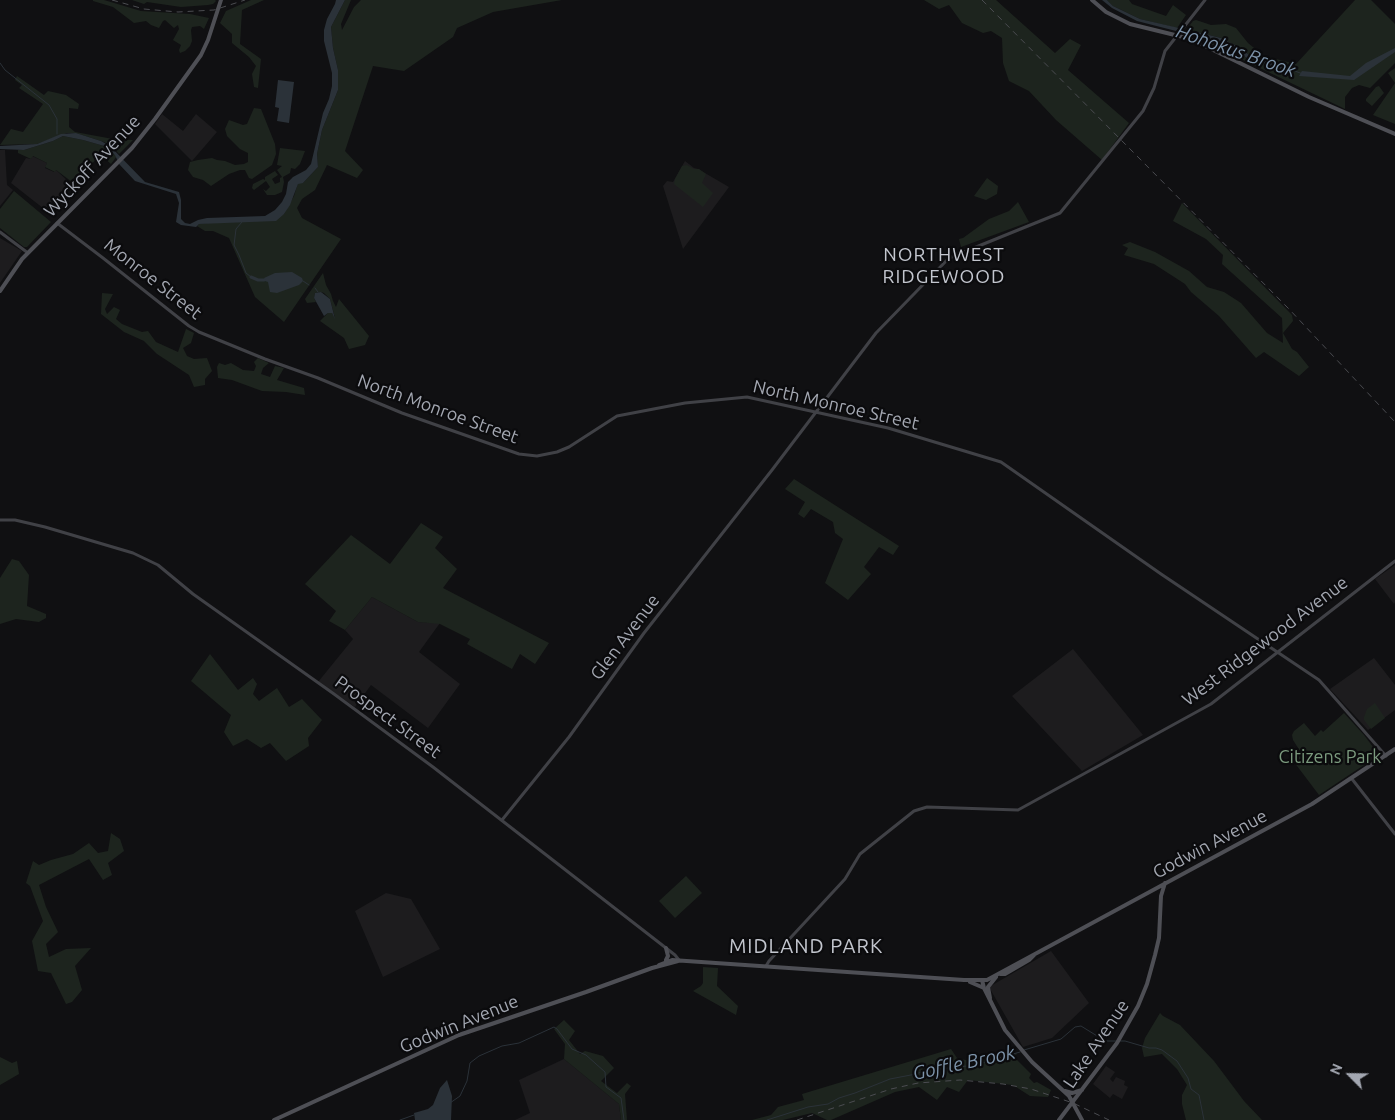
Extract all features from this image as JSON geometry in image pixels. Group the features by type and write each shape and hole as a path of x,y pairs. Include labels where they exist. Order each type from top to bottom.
{"main road":[{"name":"Wyckoff Avenue","path":"0,291 28,253 123,157 142,135 196,62 208,40 221,0"},
{"path":"1092,0 1106,12 1130,24 1178,34 1309,97 1395,134"},
{"name":"Glen Avenue","path":"502,820 569,737 644,633 772,470 876,333 948,258 1057,215 1143,111 1149,100 1165,51 1205,0"},
{"name":"Monroe Street","path":"57,223 189,326 199,332 265,359"},
{"path":"0,232 28,253"},
{"name":"North Monroe Street","path":"265,359 318,378 402,413 519,454 532,456 550,454 565,449 617,416 685,403 747,397 888,428 1001,462 1320,680 1386,756"},
{"name":"Prospect Street","path":"0,520 22,521 61,531 133,553 158,565 193,594 355,709 502,820 680,960"},
{"name":"West Ridgewood Avenue","path":"766,966 845,879 860,854 914,811 927,807 1018,810 1211,704 1395,561"},
{"name":"Godwin Avenue","path":"274,1120 459,1035 586,992 672,960 964,980 982,980 999,975 1003,970 1312,804 1395,749"},
{"path":"1352,779 1395,834"},
{"name":"Lake Avenue","path":"1073,1103 1120,1039 1138,1006 1150,975 1159,938 1161,896 1166,884"},
{"path":"664,962 668,956 666,948"},
{"name":"Godwin Avenue","path":"659,965 672,964 680,960"},
{"path":"990,1000 991,996 988,991 988,985 999,975"},
{"path":"964,980 984,988"},
{"path":"982,980 984,988 1005,1030 1024,1053 1062,1089 1073,1103 1082,1120"},
{"path":"1062,1089 1072,1093 1082,1090"},
{"path":"1059,1120 1073,1103"}],"shaded area":[{"path":"162,114 183,131 196,114 217,132 192,161 155,124"},
{"path":"0,150 5,150 7,185 13,190 0,206"},
{"path":"32,156 47,163 45,168 54,172 56,170 72,185 48,212 11,183 26,158 31,159"},
{"path":"685,161 729,187 683,249 663,186 667,181 673,182"},
{"path":"0,238 22,251 0,283"},
{"path":"1395,565 1395,602 1394,604 1375,579"},
{"path":"372,597 418,622 440,623 419,652 460,684 428,728 371,685 355,707 318,682 353,639 345,630"},
{"path":"1073,649 1143,735 1082,771 1012,696"},
{"path":"1374,658 1395,685 1395,710 1368,730 1330,689"},
{"path":"386,893 411,899 440,949 383,977 355,911"},
{"path":"1051,951 1089,1003 1052,1038 1023,1047 989,987"},
{"path":"564,1059 619,1104 621,1120 515,1120 530,1113 519,1080"},
{"path":"1106,1066 1115,1072 1110,1079 1113,1082 1116,1077 1125,1081 1124,1085 1128,1087 1122,1099 1113,1094 1110,1098 1093,1084"}],"green space":[{"path":"93,0 104,0 141,11 190,14 209,18 204,29 200,26 192,27 190,46 180,53 181,45 173,40 179,29 178,25 174,28 165,20 159,28 146,21 134,23 113,7"},
{"path":"132,0 216,1 208,5 181,7 147,2 144,4"},
{"path":"251,0 264,0 242,10 240,44 261,59 258,88 254,87 252,74 256,66 249,57 232,43 232,34 220,23 226,11"},
{"path":"345,0 351,0 341,24 342,30 354,7 361,0 562,0 493,12 457,28 453,37 404,71 373,66 345,151 363,170 357,178 327,165 315,190 302,199 297,208 302,218 341,239 284,322 255,297 229,238 213,231 205,231 197,226 199,224 284,214 294,196 298,183 303,183 318,167 317,154 322,130 338,90 338,70 331,27"},
{"path":"924,0 996,0 1055,53 1070,39 1081,45 1068,70 1129,123 1102,160 1056,120 1029,91 1009,81 1003,63 1002,38 991,31 983,33 962,23 949,5 939,9"},
{"path":"1107,0 1129,0 1132,4 1166,16 1173,5 1186,15 1177,28 1140,19 1113,6"},
{"path":"1355,0 1371,0 1395,24 1395,63 1370,88 1359,85 1352,88 1345,97 1345,109 1187,33 1187,29 1196,20 1211,25 1226,24 1236,28 1248,43 1264,56 1296,64","holes":["1189,30 1221,38 1239,47 1249,55 1295,68 1292,73 1247,58 1225,45"]},
{"path":"1395,68 1395,83 1388,73"},
{"path":"17,76 44,95 48,91 66,95 79,104 78,109 69,108 69,127 75,132 113,139 133,140 119,154 111,145 76,133 67,133 37,144 0,145 11,129 23,132 43,104 19,88 22,85 15,80"},
{"path":"1395,83 1395,124 1373,115"},
{"path":"1379,86 1384,93 1372,106 1366,99"},
{"path":"254,108 261,109 275,144 276,154 272,165 252,179 249,178 245,170 240,170 229,174 211,186 203,180 193,177 188,170 190,162 212,158 235,165 248,162 248,153 240,149 227,136 225,129 229,120 243,125 247,124"},
{"path":"63,136 104,146 117,156 111,164 101,155 72,182 56,170 55,172 45,167 47,163 33,156 31,159 18,153 18,150 53,141"},
{"path":"280,148 305,151 300,164 295,169 291,168 290,173 283,177 282,192 275,195 267,195 263,189 266,191 270,187 266,181 254,190 252,188 253,184 263,179 265,180 265,177 275,171 278,175 272,179 275,184 280,182 282,177 277,170 282,166 277,165"},
{"path":"687,165 694,169 699,169 706,174 702,183 713,193 703,207 674,184 682,166"},
{"path":"987,178 998,186 997,194 986,200 974,196"},
{"path":"14,191 51,222 27,247 24,247 0,228 0,209"},
{"path":"1018,202 1029,222 961,247 959,239 989,219 1009,211"},
{"path":"1182,203 1292,315 1293,321 1283,333 1292,349 1297,352 1309,367 1299,376 1264,352 1256,358 1219,316 1191,292 1185,284 1154,264 1124,255 1128,248 1122,245 1130,242 1155,252 1189,271 1207,287 1224,292 1241,303 1267,333 1283,343 1282,318 1222,264 1223,255 1206,239 1173,221"},
{"path":"323,273 336,307 339,299 369,336 365,345 349,349 344,338 320,321 328,313 332,313 335,318 330,299 324,293 315,293 314,298 316,302 307,303 305,299"},
{"path":"102,293 113,294 105,309 107,314 114,307 120,310 116,319 122,324 142,332 148,331 156,342 178,352 186,329 194,333 191,343 183,348 187,356 194,359 207,358 212,371 205,379 205,385 194,387 189,375 157,354 144,341 124,332 101,314"},
{"path":"258,358 269,363 263,368 261,374 270,377 275,366 284,368 277,380 304,388 305,395 262,391 232,380 218,378 217,367 219,363 225,365 231,363 243,370 254,371 256,366 254,362"},
{"path":"794,479 899,546 893,555 879,547 864,567 871,574 848,600 825,583 843,539 835,533 833,522 811,509 804,518 798,514 805,502 785,489"},
{"path":"421,523 443,537 435,548 457,569 443,588 549,643 535,664 520,654 512,669 467,644 470,639 440,624 418,622 372,597 345,630 329,621 336,611 305,584 351,535 390,564"},
{"path":"12,559 19,561 29,575 27,606 46,614 46,618 39,622 16,619 0,624 0,578"},
{"path":"210,654 238,690 253,678 257,684 253,694 259,701 277,688 289,707 302,699 322,720 308,738 309,746 286,761 270,743 261,748 247,739 233,746 224,732 231,715 191,681"},
{"path":"1375,703 1385,718 1371,729 1364,720 1364,717 1367,709"},
{"name":"Citizens Park","path":"1344,713 1379,755 1319,795 1291,758 1300,751 1292,735 1304,723 1315,736 1321,730 1323,732"},
{"path":"111,833 120,839 124,851 108,863 112,875 103,880 89,859 39,885 46,907 58,932 46,944 49,957 66,949 91,948 75,966 82,990 72,1002 66,1004 51,973 38,971 32,941 43,921 30,886 26,883 33,861 39,865 73,854 89,843 98,853 108,851"},
{"path":"686,876 702,893 675,918 659,901"},
{"path":"703,967 718,968 717,986 738,1006 736,1015 693,991 703,983"},
{"path":"1160,1013 1180,1025 1214,1061 1244,1101 1262,1120 1186,1120 1182,1095 1187,1085 1177,1069 1162,1054 1144,1057 1142,1048 1145,1038"},
{"path":"564,1020 575,1031 569,1040 580,1054 585,1051 603,1056 614,1068 601,1081 617,1093 627,1083 631,1086 625,1094 627,1120 621,1120 619,1104 564,1059 565,1044 554,1029"},
{"path":"951,1049 957,1058 970,1061 1006,1057 1016,1053 1013,1056 1031,1074 1029,1078 1034,1083 1037,1082 1051,1090 1048,1097 1030,1096 1013,1085 968,1080 959,1092 947,1087 937,1100 919,1087 895,1092 831,1120 812,1113 783,1120 752,1120 771,1115 778,1107 804,1100 802,1094"},
{"path":"0,1057 12,1063 17,1061 19,1074 0,1085"}],"water":[{"path":"336,0 345,0 331,27 338,70 338,90 322,130 317,154 318,167 303,183 298,184 290,205 276,221 199,224 196,227 181,225 176,222 179,203 176,194 135,181 119,164 115,155 104,146 83,140 63,136 24,150 0,149 0,146 37,144 61,134 76,133 110,146 145,182 179,192 181,219 185,223 190,224 207,218 265,216 275,210 282,202 286,194 288,182 306,170 311,164 323,113 332,86 332,73 324,41 324,30"},
{"path":"1102,0 1107,0 1113,6 1140,19 1179,28 1176,31 1137,21 1112,8"},
{"name":"Hohokus Brook","path":"1189,30 1221,38 1239,47 1249,55 1295,68 1292,73 1247,58 1225,45 1188,34"},
{"name":"Hohokus Brook","path":"1395,48 1395,52 1354,80 1299,76 1302,71 1350,76 1366,63"},
{"path":"278,80 294,82 289,123 277,121 279,108 275,107"},
{"path":"292,272 302,278 303,281 299,285 277,293 270,292 268,282 264,278 275,273"},
{"path":"321,292 330,299 335,319 332,313 324,316 314,298 315,293"},
{"path":"447,1080 452,1096 451,1120 415,1120 414,1113 428,1109 433,1105 440,1088"}],"waterway":[{"name":"Hohokus Brook","path":"1177,30 1188,32"},
{"path":"0,63 5,70 49,105 57,119 57,134"},
{"name":"Hohokus Brook","path":"1292,70 1303,74"},
{"path":"242,222 236,229 234,245 246,273 251,277"},
{"path":"251,277 264,280"},
{"path":"303,281 309,285"},
{"path":"315,288 318,292"},
{"name":"Goffle Brook","path":"1024,1050 1061,1039 1075,1027 1081,1026 1102,1039 1116,1041"},
{"name":"Goffle Brook","path":"450,1103 460,1096 467,1081 470,1063 479,1056 502,1046 519,1043 554,1027 572,1049 586,1055 605,1072 606,1087 621,1098 624,1120"},
{"name":"Goffle Brook","path":"1120,1041 1162,1050 1177,1061 1188,1078 1191,1089 1199,1095 1204,1120"},
{"name":"Goffle Brook","path":"767,1120 808,1107 828,1104 890,1079 916,1074 929,1069 975,1065 1020,1052"},
{"name":"Goffle Brook","path":"400,1120 414,1115"}],"railway":[{"path":"112,0 144,9 178,12 214,10 245,0"},
{"path":"982,0 1289,309 1395,422"},
{"path":"797,1120 891,1089 918,1083 960,1080 1031,1089 1073,1103 1109,1120"}],"district":[{"name":"NORTHWEST RIDGEWOOD","path":"944,266"},
{"name":"MIDLAND PARK","path":"806,946"}]}
